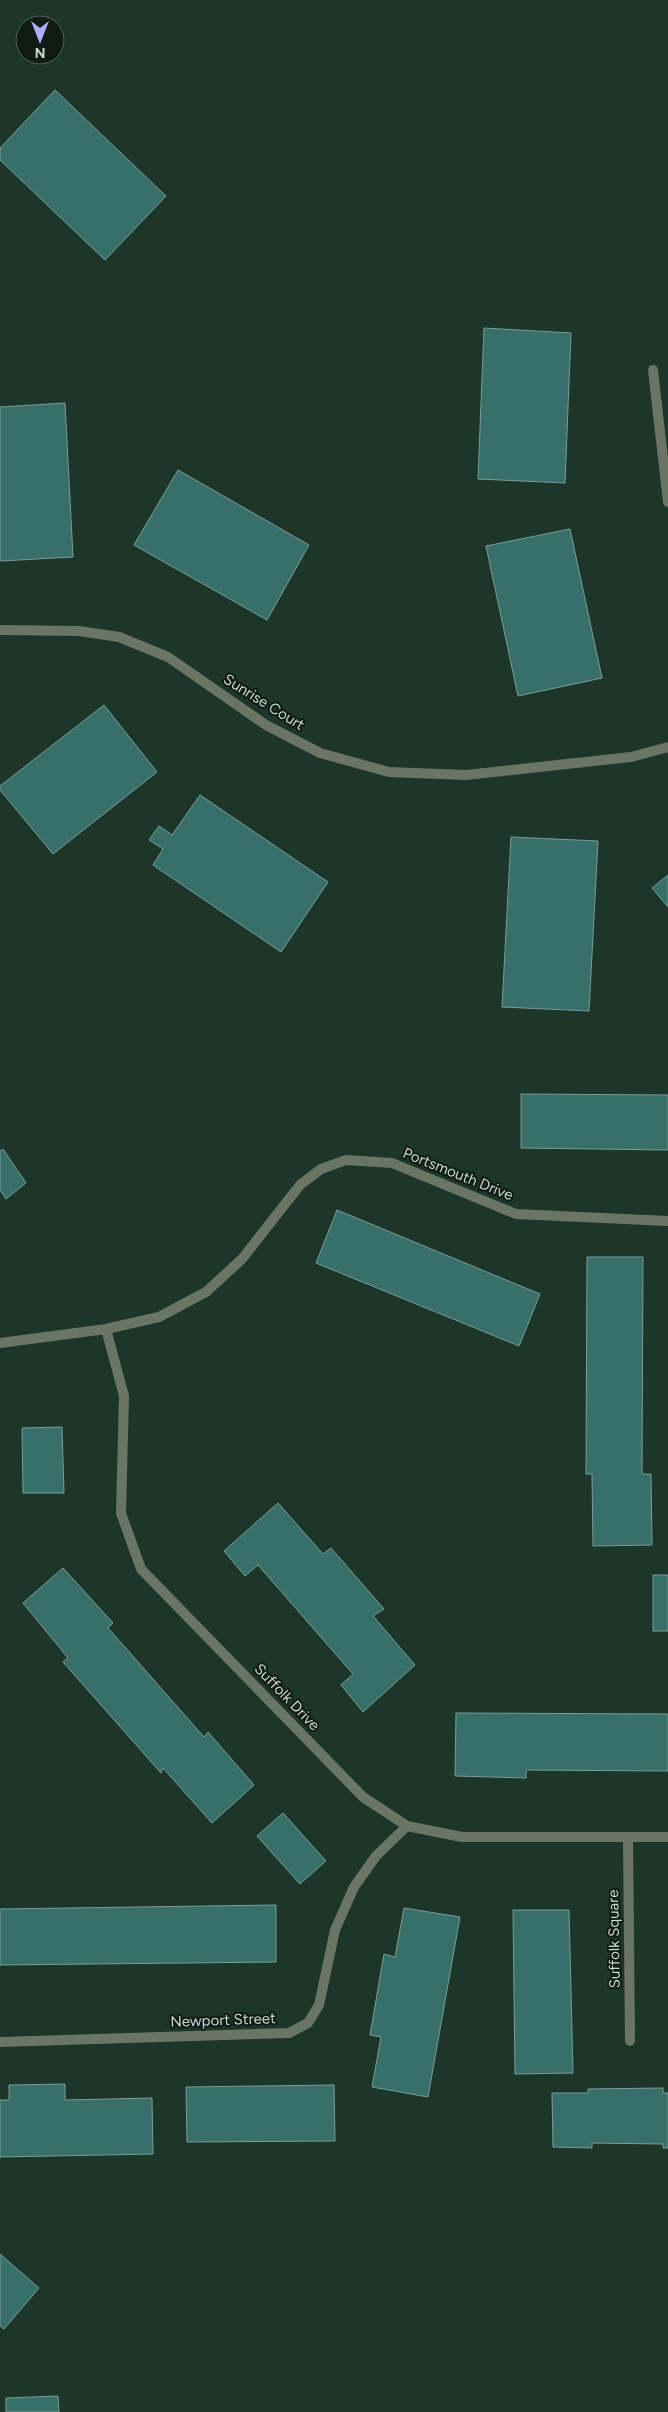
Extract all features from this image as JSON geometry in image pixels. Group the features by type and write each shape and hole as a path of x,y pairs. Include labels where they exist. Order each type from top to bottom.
{"street":[{"path":"653,370 668,502"},
{"name":"Sunrise Court","path":"0,630 80,631 119,637 168,657 266,725 320,753 389,772 466,775 631,757 668,747"},
{"name":"Portsmouth Drive","path":"0,1344 106,1329 159,1317 206,1292 242,1259 300,1185 321,1170 346,1160 392,1163 516,1214 668,1221"},
{"name":"Suffolk Drive","path":"106,1329 124,1396 121,1513 141,1569 363,1797 407,1826 462,1837 668,1837"},
{"name":"Newport Street","path":"0,2042 289,2033 308,2023 319,2005 335,1930 354,1887 376,1856 407,1826"},
{"name":"Suffolk Square","path":"628,1837 630,2041"}],"building":[{"path":"55,90 166,196 105,260 0,160 0,148"},
{"path":"484,328 571,333 565,483 478,479"},
{"path":"65,403 73,557 0,561 0,407"},
{"path":"178,470 309,545 267,620 134,545"},
{"path":"570,529 602,678 518,696 486,546"},
{"path":"104,705 157,772 53,854 0,790 0,786"},
{"path":"200,795 328,882 281,952 153,865 163,849 149,840 159,826 172,835"},
{"path":"511,837 598,841 589,1011 502,1007"},
{"path":"668,875 668,907 652,888"},
{"path":"521,1094 668,1095 668,1150 521,1148"},
{"path":"3,1149 26,1183 6,1199 0,1190 0,1151"},
{"path":"337,1210 540,1294 519,1346 316,1263"},
{"path":"587,1257 643,1257 642,1474 651,1474 652,1545 593,1546 592,1474 586,1474"},
{"path":"62,1427 64,1493 23,1493 22,1428"},
{"path":"278,1503 323,1554 331,1548 384,1609 373,1616 415,1665 363,1712 341,1685 353,1674 258,1565 245,1576 224,1551"},
{"path":"63,1568 113,1623 108,1628 204,1737 208,1732 254,1785 212,1823 163,1768 161,1773 63,1662 68,1658 23,1603"},
{"path":"653,1575 668,1575 668,1631 653,1631"},
{"path":"456,1713 668,1714 668,1771 526,1770 526,1778 455,1776"},
{"path":"283,1813 326,1861 300,1884 257,1836"},
{"path":"276,1905 276,1962 0,1965 0,1909"},
{"path":"404,1908 460,1917 428,2097 372,2087 381,2037 370,2035 384,1954 395,1957"},
{"path":"513,1910 569,1910 573,2073 515,2074"},
{"path":"65,2084 65,2100 152,2098 153,2154 0,2157 0,2100 9,2100 9,2085"},
{"path":"334,2085 335,2141 187,2142 186,2087"},
{"path":"663,2088 663,2093 668,2093 668,2148 663,2148 663,2144 592,2143 592,2148 553,2147 552,2093 588,2093 588,2089"},
{"path":"0,2254 39,2288 4,2329 0,2326"},
{"path":"58,2396 59,2412 6,2412 6,2398"}]}
